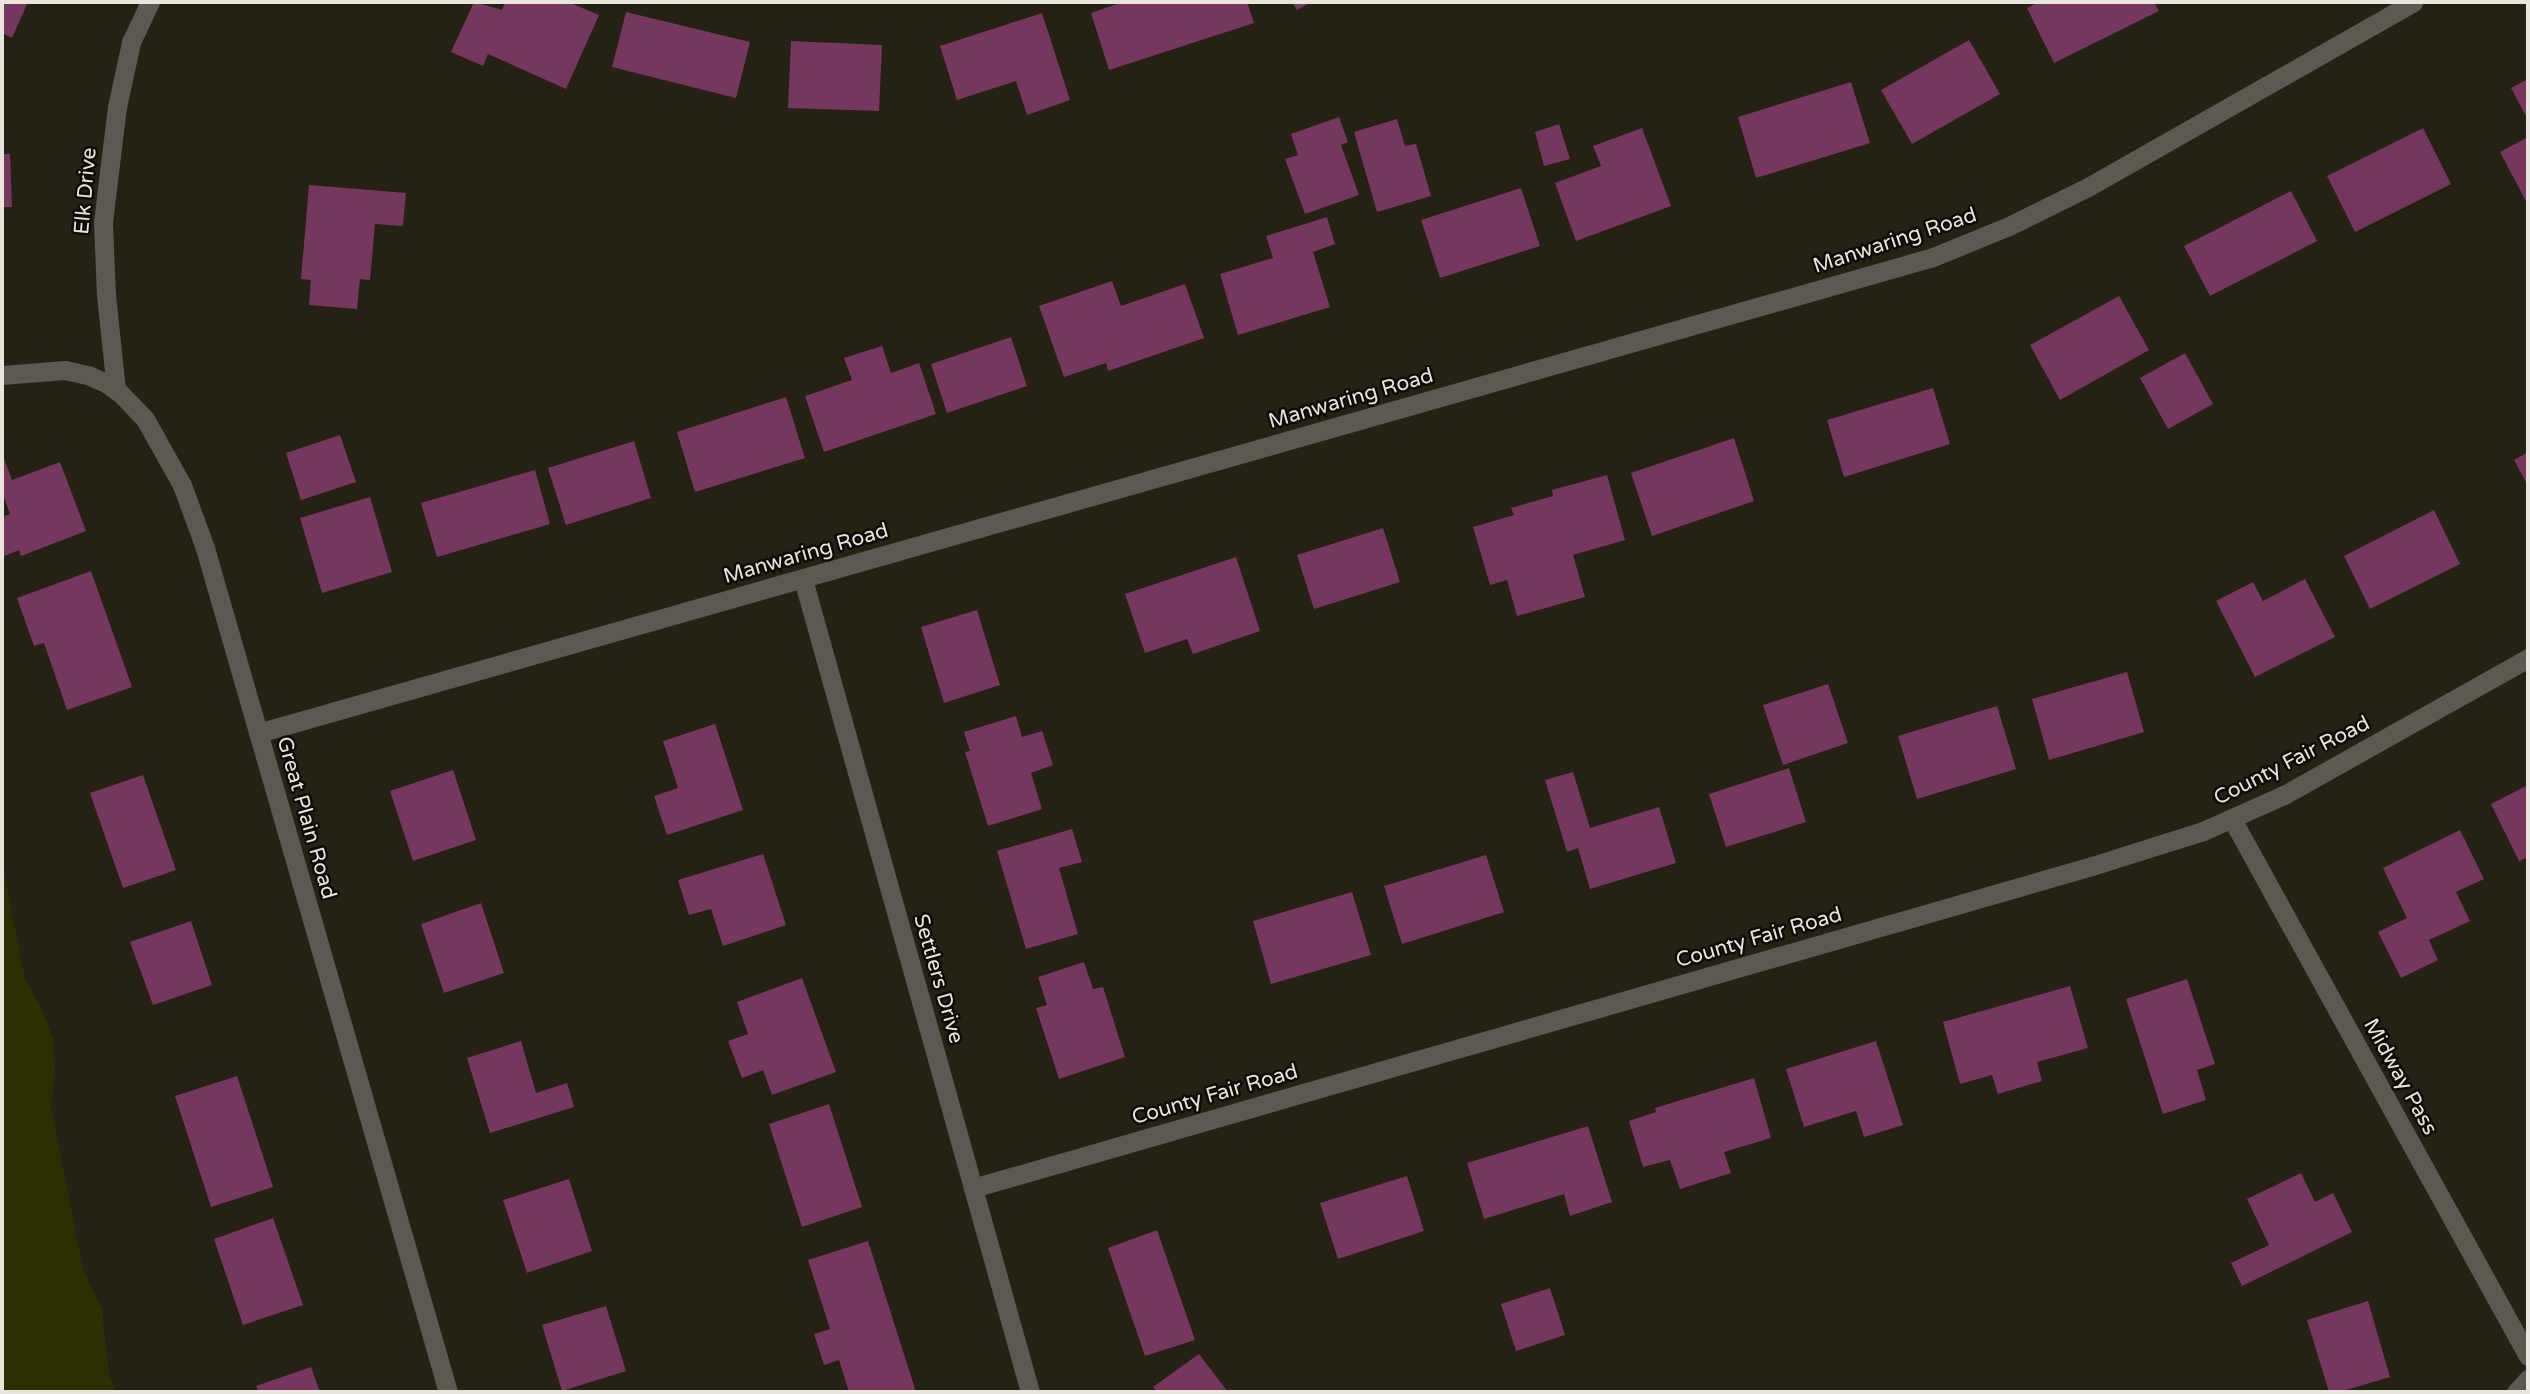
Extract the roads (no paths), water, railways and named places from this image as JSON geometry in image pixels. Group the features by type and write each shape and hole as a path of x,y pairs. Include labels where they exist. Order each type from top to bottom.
{"street":[{"name":"Elk Drive","path":"116,390 106,295 103,222 117,107 131,42 150,2"},
{"name":"Manwaring Road","path":"258,733 1933,257 2009,226 2077,192 2413,2"},
{"name":"Great Plain Road","path":"2,375 65,370 90,376 116,390 152,429 182,485 202,541 448,1392"},
{"name":"Settlers Drive","path":"803,579 1030,1392"},
{"name":"County Fair Road","path":"973,1188 2092,866 2232,819 2297,788 2528,658"},
{"name":"Midway Pass","path":"2232,819 2528,1356"},
{"path":"2516,1392 2528,1379"}]}
